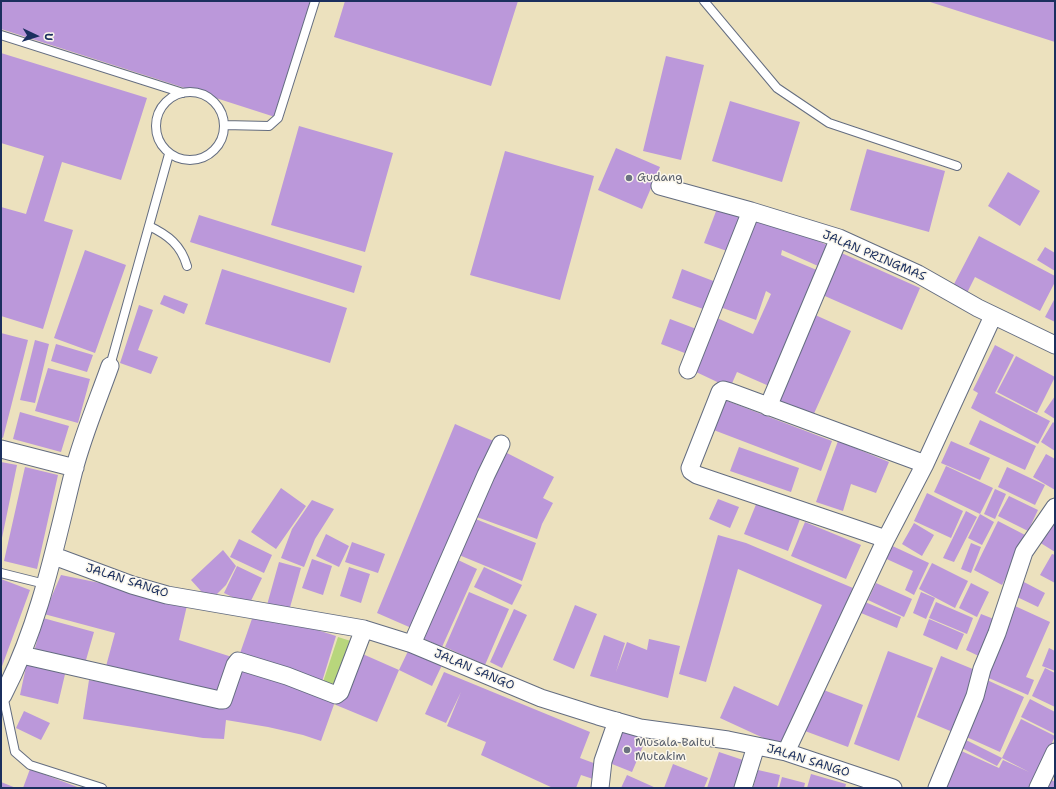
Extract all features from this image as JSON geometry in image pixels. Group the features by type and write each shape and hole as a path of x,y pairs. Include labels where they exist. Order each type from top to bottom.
{"street":[{"name":"JALAN PRINGMAS","path":"660,186 751,211 839,238 918,274 993,316 1055,345"},
{"path":"688,370 751,211"},
{"path":"768,407 839,238"},
{"path":"786,752 886,539 925,464 993,316"},
{"path":"2,695 22,655 46,584 75,468 110,366"},
{"path":"886,539 697,475 691,471 690,468 720,392 723,390 730,392 925,464"},
{"path":"412,644 501,444"},
{"path":"1,449 75,468"},
{"path":"937,788 975,696 982,669 997,632 1024,552 1055,507"},
{"name":"JALAN SANGO","path":"54,556 132,585 167,595 364,629 412,644 541,698 640,728 728,740 786,752 893,788"},
{"path":"22,655 220,700 223,700 235,665 238,661 287,676 336,695 340,692 364,629"},
{"path":"600,788 603,761 617,721"},
{"path":"744,788 756,746"},
{"path":"1038,788 1055,752"}],"lane":[{"path":"224,125 269,126 278,118 315,1"},
{"path":"704,1 777,88 829,123 957,166"},
{"path":"1,35 183,93 202,94 211,99 222,115 224,125 219,144 205,157 187,161 169,154 158,138 156,118 166,102 183,93"},
{"path":"110,366 169,154"},
{"path":"149,226 166,235 173,241 182,252 187,266"},
{"path":"1,573 46,584"},
{"path":"2,695 15,752 30,765 102,788"}],"green space":[{"path":"338,637 354,642 338,690 322,685"}],"building":[{"path":"1,1 312,1 275,117 1,29"},
{"path":"345,1 518,1 491,86 334,37"},
{"path":"927,1 1055,1 1055,42"},
{"path":"1,53 147,98 121,180 62,162 44,221 73,230 43,329 1,316 1,207 26,214 44,156 1,143"},
{"name":"Gudang","path":"666,56 704,65 681,160 643,151"},
{"name":"Gudang","path":"730,101 800,122 782,182 712,161"},
{"path":"299,126 393,153 365,252 271,225"},
{"name":"Gudang","path":"616,148 660,167 642,209 598,190"},
{"path":"867,149 945,171 929,232 850,210"},
{"path":"505,151 594,176 560,300 470,275"},
{"path":"1008,172 1040,191 1020,226 988,206"},
{"path":"718,206 740,215 727,251 704,243"},
{"path":"199,215 362,266 354,293 190,242"},
{"path":"752,216 791,229 827,245 818,266 782,250 781,255 819,271 769,386 737,372 730,388 694,371 717,318 753,334 771,294 766,291 756,320 720,307"},
{"path":"979,236 1055,276 1055,282 1040,311 975,277 967,293 953,286"},
{"path":"1045,247 1055,253 1055,271 1037,260"},
{"path":"85,250 126,265 95,353 54,338"},
{"path":"837,251 920,288 902,330 818,293"},
{"path":"222,269 347,308 330,363 205,324"},
{"path":"682,269 716,282 706,310 672,298"},
{"path":"164,295 188,304 184,314 160,304"},
{"path":"1055,298 1055,322 1045,317"},
{"path":"139,305 153,310 138,350 158,357 151,374 120,363"},
{"path":"813,314 851,331 812,418 777,402"},
{"path":"670,319 699,330 690,355 661,344"},
{"path":"1,333 28,340 3,438 1,437"},
{"path":"35,340 49,344 35,403 20,400"},
{"path":"56,344 93,355 87,372 51,361"},
{"path":"995,345 1014,355 995,393 1050,421 1038,444 971,408 978,393 973,390"},
{"path":"1016,356 1055,377 1037,413 997,392"},
{"path":"48,368 90,379 78,423 35,411"},
{"path":"1055,396 1055,419 1044,412"},
{"path":"722,399 832,441 821,471 711,429"},
{"path":"20,412 69,426 61,452 13,439"},
{"path":"980,420 1036,446 1025,470 969,444"},
{"path":"1053,422 1055,424 1055,451 1041,442"},
{"path":"455,424 498,443 416,630 377,613"},
{"path":"838,441 889,462 876,493 851,484 843,511 816,502"},
{"path":"951,441 990,458 980,480 941,463"},
{"path":"739,447 799,468 791,492 730,471"},
{"path":"503,451 554,477 543,498 553,503 542,524 537,539 474,516"},
{"path":"1046,454 1055,459 1055,490 1033,477"},
{"path":"1,462 17,465 2,538 1,538"},
{"path":"946,466 993,488 980,514 934,492"},
{"path":"25,467 58,475 37,569 4,561"},
{"path":"1007,467 1045,485 1035,505 998,487"},
{"path":"281,488 306,506 276,549 251,532"},
{"path":"995,489 1006,494 995,519 984,514"},
{"path":"927,493 963,511 951,538 914,521"},
{"path":"1009,496 1038,510 1028,531 998,516"},
{"path":"718,499 739,507 730,528 709,519"},
{"path":"312,500 334,509 315,539 304,567 281,558 292,529"},
{"path":"757,502 800,519 788,551 744,534"},
{"path":"966,511 977,517 954,562 943,558"},
{"path":"980,514 994,522 982,545 968,538"},
{"path":"473,518 536,543 522,581 459,555"},
{"path":"998,521 1027,536 1002,585 974,570"},
{"path":"1052,521 1055,523 1055,552 1039,542"},
{"path":"805,522 861,545 846,579 791,556"},
{"path":"914,523 934,535 922,556 902,544"},
{"path":"326,534 349,546 339,567 316,556"},
{"path":"718,535 746,543 853,588 783,747 720,718 734,686 778,706 822,605 738,569 706,682 679,674"},
{"path":"239,539 272,555 264,573 230,557"},
{"path":"352,542 385,554 378,573 345,562"},
{"path":"886,543 929,563 914,595 905,590 913,571 880,556"},
{"path":"971,543 981,547 971,573 961,569"},
{"path":"223,550 236,566 226,585 210,601 191,580"},
{"path":"1052,554 1055,555 1055,583 1040,575"},
{"path":"312,559 332,566 323,595 302,588"},
{"path":"456,559 477,569 442,647 420,637"},
{"path":"279,562 301,568 289,611 267,605"},
{"path":"932,563 968,581 955,608 919,589"},
{"path":"237,566 262,578 249,605 224,593"},
{"path":"349,567 370,574 361,603 340,596"},
{"path":"484,567 522,585 512,605 474,587"},
{"path":"61,575 188,601 179,640 235,658 222,698 105,670 115,633 44,614"},
{"path":"1,579 30,590 1,669"},
{"path":"1022,581 1045,593 1038,607 1015,596"},
{"path":"876,583 912,599 904,617 868,600"},
{"path":"971,583 989,592 977,617 959,608"},
{"path":"469,592 509,609 485,665 445,647"},
{"path":"921,592 935,598 926,619 913,613"},
{"path":"865,602 901,617 897,628 861,613"},
{"path":"936,602 973,618 967,634 929,618"},
{"path":"575,605 597,614 574,669 553,660"},
{"path":"1015,606 1050,622 1026,677 1034,680 1028,695 984,676"},
{"path":"514,609 527,615 502,668 490,662"},
{"path":"254,613 274,616 336,636 321,685 238,659"},
{"path":"981,614 999,621 983,658 966,650"},
{"path":"43,618 94,632 84,667 34,652"},
{"path":"929,619 964,634 957,650 923,635"},
{"path":"604,635 625,643 616,672 627,642 647,650 649,639 680,646 668,698 590,676"},
{"path":"410,647 443,663 432,686 399,670"},
{"path":"1049,648 1055,651 1055,671 1042,666"},
{"path":"888,651 933,668 899,761 854,744"},
{"path":"358,652 399,670 377,722 336,705"},
{"path":"941,656 980,672 955,733 917,717"},
{"path":"27,662 66,670 58,704 20,695"},
{"path":"1045,668 1055,673 1055,707 1032,696"},
{"path":"234,671 254,672 337,696 321,741 303,735 268,727 226,720 224,739 203,738 83,719 89,680 229,703"},
{"path":"444,672 590,732 580,758 599,765 593,779 581,775 576,788 553,788 481,755 486,742 447,726 461,692 446,723 425,714"},
{"path":"987,680 1024,697 1000,752 962,735"},
{"path":"821,689 863,705 848,747 805,731"},
{"path":"1030,699 1055,712 1055,734 1021,717"},
{"path":"24,711 50,723 41,740 16,728"},
{"path":"1021,719 1055,736 1032,788 940,788 957,749 999,768 1003,760 1029,772 1002,758"},
{"name":"Musala Baitul Mutakim","path":"621,729 646,739 632,772 607,762"},
{"path":"962,738 1002,758 997,766 958,746"},
{"path":"719,752 746,761 738,788 707,788"},
{"path":"673,764 708,778 704,788 664,788"},
{"path":"30,769 80,788 23,788"},
{"path":"758,770 780,775 777,788 753,788"},
{"path":"811,774 846,784 845,788 807,788"},
{"path":"627,775 656,788 621,788"},
{"path":"782,777 805,783 804,788 779,788"},
{"path":"1050,779 1055,782 1055,788 1045,788"},
{"path":"1,782 16,788 1,788"}],"place":[{"name":"Gudang","path":"629,178"},
{"name":"Musala Baitul Mutakim","path":"627,750"}]}
